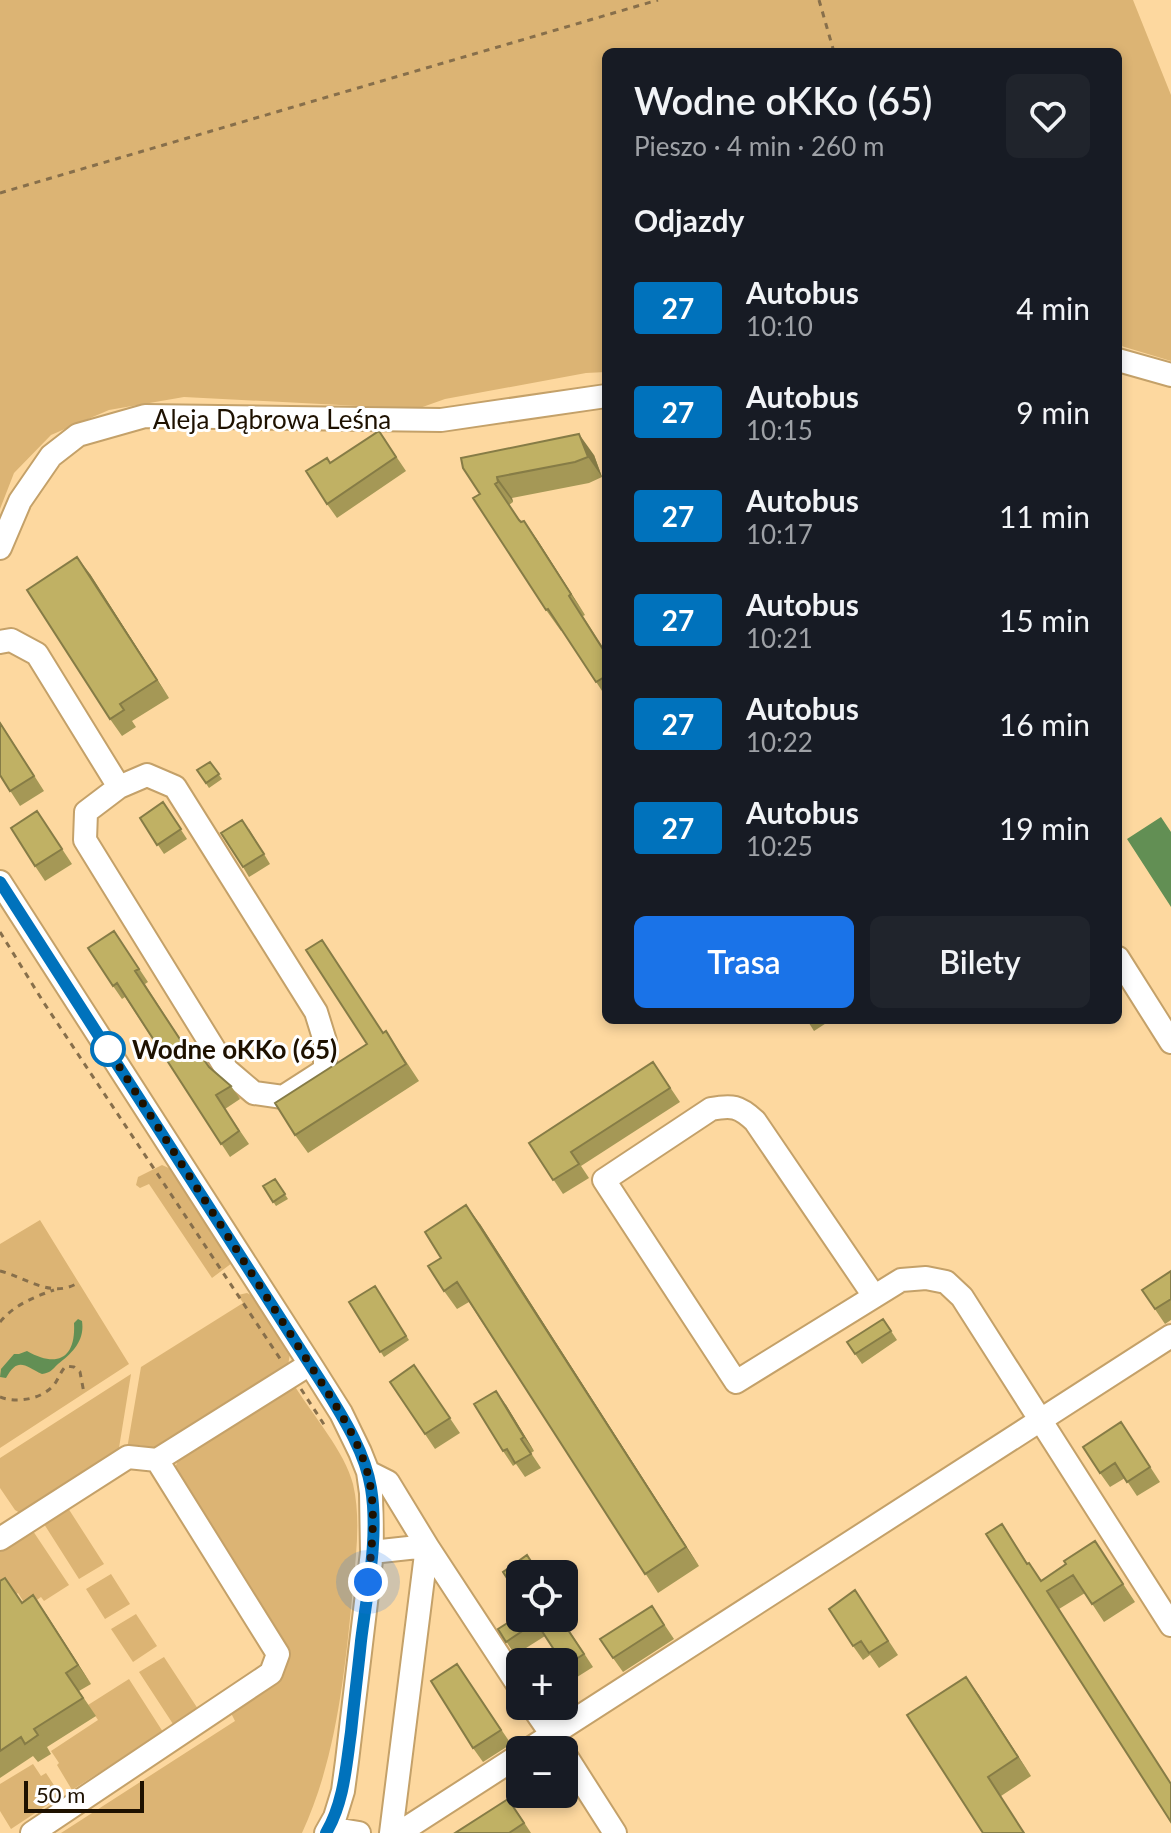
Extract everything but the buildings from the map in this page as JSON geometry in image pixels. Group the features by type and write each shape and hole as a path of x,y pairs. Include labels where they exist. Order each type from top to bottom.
{"street":[{"path":"1122,361 1171,375"},
{"name":"Aleja Dąbrowa Leśna","path":"0,548 20,501 51,456 78,435 145,416 441,420 602,397"},
{"path":"0,642 11,640 37,654 119,787"},
{"path":"147,775 175,787 316,1012 325,1041 325,1070 283,1097 254,1093 227,1070 85,840 86,812 119,787 147,775"},
{"path":"0,882 301,1370 341,1413 368,1472 372,1552 343,1791 328,1830 359,1833"},
{"path":"1122,964 1171,1042"},
{"path":"874,1296 755,1121 742,1109 725,1106 711,1109 604,1180 736,1382 901,1280 926,1278 946,1282 962,1297 1171,1625"},
{"path":"574,1736 1040,1420 1171,1336"},
{"path":"0,1539 128,1457 157,1460 301,1370"},
{"path":"32,1833 271,1673 278,1654 157,1460"},
{"path":"368,1472 388,1482 506,1667"},
{"path":"372,1552 427,1546"},
{"path":"391,1833 427,1546"},
{"path":"399,1833 506,1764"},
{"path":"578,1776 615,1833"}],"path":[{"path":"0,193 658,0"},
{"path":"819,0 833,48"},
{"path":"0,932 150,1160 301,1370 324,1425"},
{"path":"0,1271 49,1289 72,1287 79,1282"},
{"path":"0,1322 4,1313 58,1289"},
{"path":"0,1397 23,1400 47,1391 66,1366 80,1372 84,1393"}],"shaded area":[{"path":"0,0 1133,0 1171,95 1171,361 1122,346 1122,48 602,48 602,372 445,399 417,409 184,397 109,410 51,435 14,473 0,509"},
{"path":"1161,817 1171,832 1171,907 1127,839"},
{"path":"162,1165 173,1170 232,1263 212,1278 149,1184 140,1188 136,1185 138,1177"},
{"path":"40,1220 129,1364 0,1448 0,1244"},
{"path":"247,1293 257,1298 290,1353 288,1366 161,1449 137,1445 127,1449 141,1367 243,1303 238,1295"},
{"path":"78,1319 82,1321 79,1340 73,1351 51,1371 42,1374 18,1365 6,1378 0,1377 1,1369 14,1354 27,1351 47,1359 62,1357 72,1345 74,1323"},
{"path":"131,1374 118,1454 29,1512 15,1510 0,1488 0,1458"},
{"path":"294,1385 336,1446 349,1472 357,1523 350,1619 338,1713 324,1774 302,1833 61,1833 235,1721 229,1709 280,1677 287,1662 175,1468 178,1460"},
{"path":"68,1508 104,1564 79,1579 44,1524"},
{"path":"33,1531 69,1585 44,1601 41,1597 27,1607 18,1593 5,1602 0,1594 0,1552"},
{"path":"111,1574 130,1604 105,1619 86,1589"},
{"path":"136,1614 157,1646 133,1662 111,1629"},
{"path":"164,1657 198,1709 173,1724 139,1672"},
{"path":"129,1679 163,1732 72,1790 51,1751 98,1720 88,1705"},
{"path":"33,1764 41,1776 46,1773 61,1796 11,1829 0,1811 0,1784"}],"bus line":[{"name":"27","path":"0,882 341,1413 368,1472 372,1552 343,1791 326,1833"}],"place":[{"name":"Wodne oKKo (65)","path":"108,1049"}],"route":[{"path":"108,1049 106,1046 341,1413 368,1472 372,1552 368,1582"}]}
